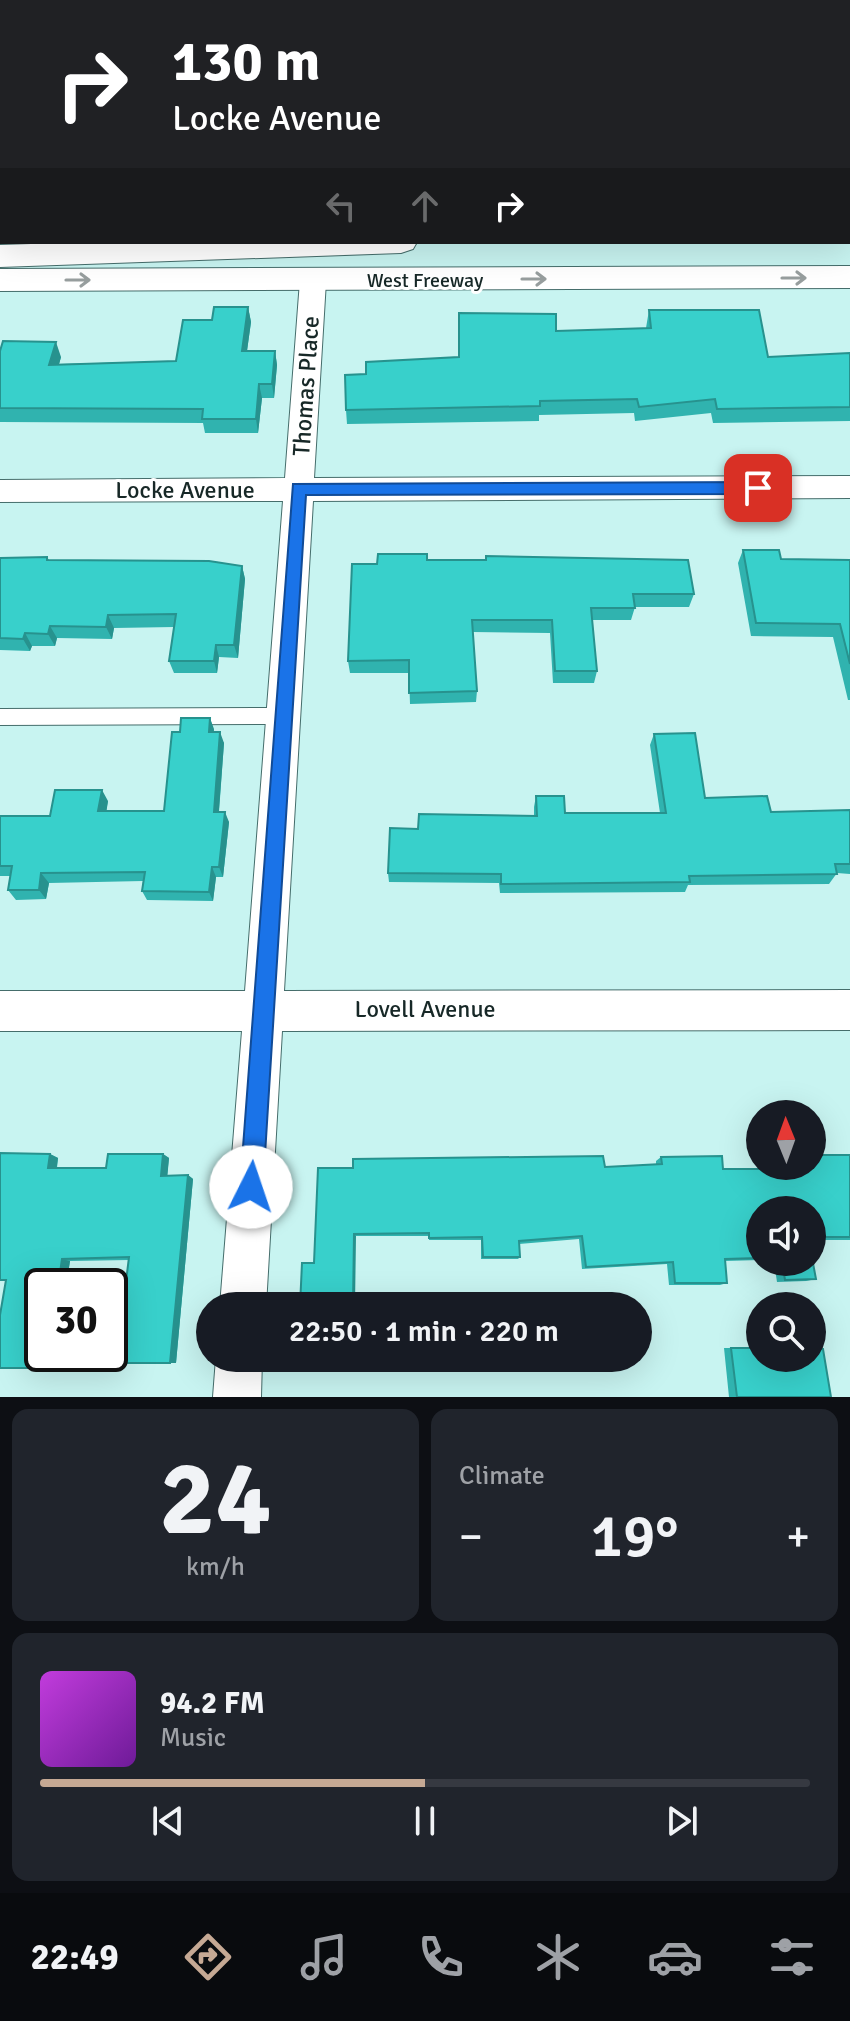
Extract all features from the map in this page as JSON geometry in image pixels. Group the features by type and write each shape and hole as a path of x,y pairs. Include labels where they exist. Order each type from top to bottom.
{"main road":[{"path":"0,256 344,244"},
{"name":"West Freeway","path":"0,280 850,277"}],"street":[{"name":"Thomas Place","path":"244,1292 313,281"},
{"name":"Locke Avenue","path":"0,491 850,487"},
{"name":"Lovell Avenue","path":"0,1011 850,1010"},
{"path":"237,1397 238,1372"}],"lane":[{"path":"0,717 283,716"}],"building":[{"path":"214,307 248,307 242,351 275,351 272,384 259,384 256,419 202,419 203,409 0,408 0,351 3,341 56,342 49,365 176,361 183,320 212,320"},
{"path":"649,310 759,310 768,357 850,353 850,407 717,409 715,399 639,407 637,399 540,401 540,406 346,410 345,375 366,374 366,362 459,357 459,313 556,314 556,331 651,328"},
{"path":"743,550 779,550 781,559 850,560 850,664 840,624 756,623"},
{"path":"378,554 427,554 427,560 486,560 486,556 688,560 694,594 633,594 635,608 591,608 597,671 555,671 552,620 472,620 477,691 409,693 409,660 348,661 352,564 377,564"},
{"path":"47,557 47,560 209,561 242,566 234,645 216,645 214,661 169,661 176,614 108,615 106,627 50,626 48,634 25,633 23,639 0,638 0,558"},
{"path":"181,718 210,718 209,732 220,732 214,812 225,812 219,867 212,867 209,892 142,891 145,872 41,873 39,890 8,890 12,866 0,866 0,816 50,816 55,790 102,790 98,811 164,811 172,732 180,732"},
{"path":"695,733 705,798 767,796 771,812 850,810 850,864 835,864 837,874 689,876 690,882 501,884 501,874 388,873 390,828 418,829 419,814 537,816 536,796 564,796 565,813 666,813 654,734"},
{"path":"0,1153 50,1154 48,1168 106,1168 108,1154 163,1154 161,1176 188,1175 170,1363 128,1363 129,1257 62,1259 61,1268 24,1268 24,1368 0,1368 0,1315 6,1280 0,1280"},
{"path":"826,1155 850,1155 850,1237 826,1237 826,1196 746,1196 746,1258 725,1259 727,1283 675,1283 673,1262 586,1267 582,1236 519,1241 520,1257 483,1257 482,1237 429,1238 429,1233 354,1234 353,1292 301,1292 302,1263 314,1263 318,1168 353,1168 353,1159 603,1156 605,1167 662,1164 661,1157 722,1156 723,1169 746,1169 746,1180 826,1180"},
{"path":"784,1276 815,1276 816,1279 785,1280"},
{"path":"731,1348 746,1348 746,1372 826,1372 826,1367 831,1397 737,1397"}],"route":[{"path":"251,1187 299,489 758,488"}]}
